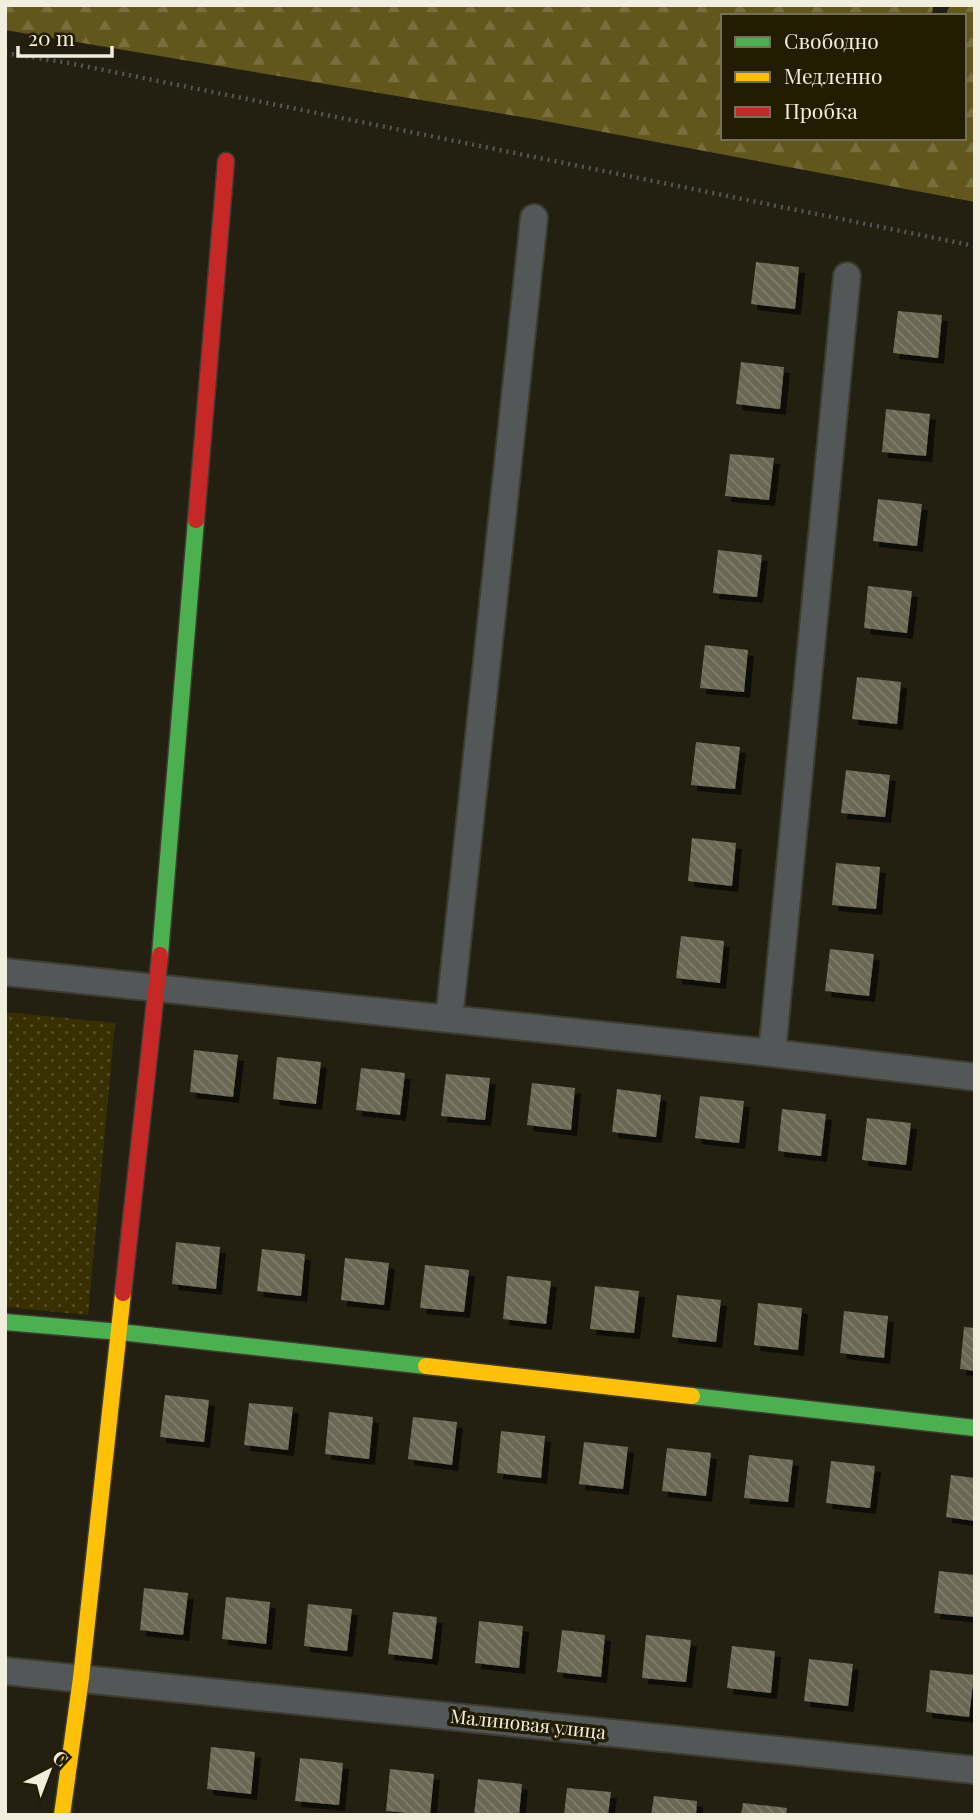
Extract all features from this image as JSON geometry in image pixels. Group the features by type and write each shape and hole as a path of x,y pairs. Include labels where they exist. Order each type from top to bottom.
{"street":[{"path":"61,1815 82,1678 157,988 226,161"},
{"path":"449,1019 534,218"},
{"path":"772,1053 847,276"},
{"path":"5,972 975,1077"},
{"path":"5,1322 120,1332 975,1428"},
{"name":"Малиновая улица","path":"5,1671 975,1770"}],"path":[{"path":"5,53 69,63 975,246"}],"green space":[{"path":"5,5 933,5 932,14 721,14 721,140 966,140 966,14 946,14 950,5 975,5 975,202 534,119 5,30"}],"shaded area":[{"path":"5,1012 115,1023 88,1315 5,1307"}],"building":[{"path":"756,262 799,267 795,309 751,304"},
{"path":"898,311 942,315 938,358 893,353"},
{"path":"741,362 784,367 780,409 736,404"},
{"path":"886,409 930,414 926,456 882,452"},
{"path":"730,454 774,458 769,500 725,496"},
{"path":"878,499 922,504 917,546 873,541"},
{"path":"718,550 762,555 757,597 713,593"},
{"path":"868,586 912,591 907,633 864,628"},
{"path":"705,645 748,650 744,692 700,688"},
{"path":"857,677 901,682 897,724 852,719"},
{"path":"696,742 740,747 735,789 691,785"},
{"path":"846,770 890,775 885,817 841,813"},
{"path":"692,838 736,843 732,886 688,881"},
{"path":"836,863 880,867 876,909 832,905"},
{"path":"681,936 724,941 720,983 676,978"},
{"path":"830,949 874,954 869,996 825,991"},
{"path":"194,1050 238,1055 233,1097 190,1092"},
{"path":"277,1057 321,1062 316,1104 273,1099"},
{"path":"361,1068 405,1073 400,1115 356,1110"},
{"path":"446,1074 490,1078 485,1120 441,1116"},
{"path":"532,1083 575,1088 571,1130 527,1125"},
{"path":"617,1089 661,1095 656,1137 612,1132"},
{"path":"700,1096 744,1101 739,1143 695,1138"},
{"path":"782,1109 826,1114 821,1156 778,1151"},
{"path":"867,1118 911,1123 906,1165 862,1160"},
{"path":"176,1242 220,1247 216,1289 172,1284"},
{"path":"262,1249 305,1254 301,1296 257,1291"},
{"path":"345,1258 389,1263 384,1305 341,1300"},
{"path":"425,1265 469,1270 464,1312 420,1308"},
{"path":"507,1276 551,1281 546,1324 503,1319"},
{"path":"595,1286 639,1291 634,1333 590,1329"},
{"path":"677,1295 721,1300 716,1342 672,1337"},
{"path":"758,1303 802,1308 798,1350 754,1345"},
{"path":"844,1311 888,1316 884,1358 840,1353"},
{"path":"964,1327 975,1328 975,1371 960,1369"},
{"path":"165,1395 209,1400 204,1442 160,1437"},
{"path":"249,1403 293,1407 288,1450 244,1445"},
{"path":"329,1412 373,1417 369,1459 325,1454"},
{"path":"413,1417 457,1422 452,1465 408,1459"},
{"path":"501,1431 545,1436 541,1478 497,1473"},
{"path":"584,1442 628,1447 623,1489 579,1484"},
{"path":"667,1448 711,1453 706,1496 662,1491"},
{"path":"749,1455 793,1460 788,1502 744,1498"},
{"path":"831,1461 875,1466 870,1508 826,1503"},
{"path":"951,1475 975,1478 975,1521 946,1517"},
{"path":"939,1571 975,1575 975,1617 934,1613"},
{"path":"144,1588 188,1593 183,1635 140,1630"},
{"path":"226,1597 270,1602 266,1644 222,1639"},
{"path":"308,1604 352,1609 347,1651 304,1646"},
{"path":"393,1612 437,1617 432,1659 388,1654"},
{"path":"479,1621 523,1626 519,1668 475,1663"},
{"path":"562,1630 605,1635 601,1677 557,1672"},
{"path":"646,1635 691,1640 686,1682 642,1678"},
{"path":"732,1646 775,1651 771,1693 727,1688"},
{"path":"809,1659 853,1664 848,1706 804,1701"},
{"path":"930,1670 974,1675 969,1717 926,1712"},
{"path":"211,1747 255,1752 251,1794 207,1789"},
{"path":"300,1758 343,1763 339,1805 295,1801"},
{"path":"390,1769 434,1774 430,1815 386,1811"},
{"path":"478,1779 522,1784 519,1815 474,1815"},
{"path":"567,1788 611,1792 608,1815 564,1815"},
{"path":"654,1796 697,1801 696,1815 651,1815"},
{"path":"743,1803 787,1808 786,1815 741,1815"}],"traffic: fast":[{"path":"160,955 196,520"},
{"path":"5,1322 426,1366"},
{"path":"692,1396 975,1428"}],"traffic: slow":[{"path":"62,1815 81,1678 123,1293"},
{"path":"426,1366 692,1396"}],"traffic: jam":[{"path":"196,520 226,161"},
{"path":"123,1293 160,955"}]}
